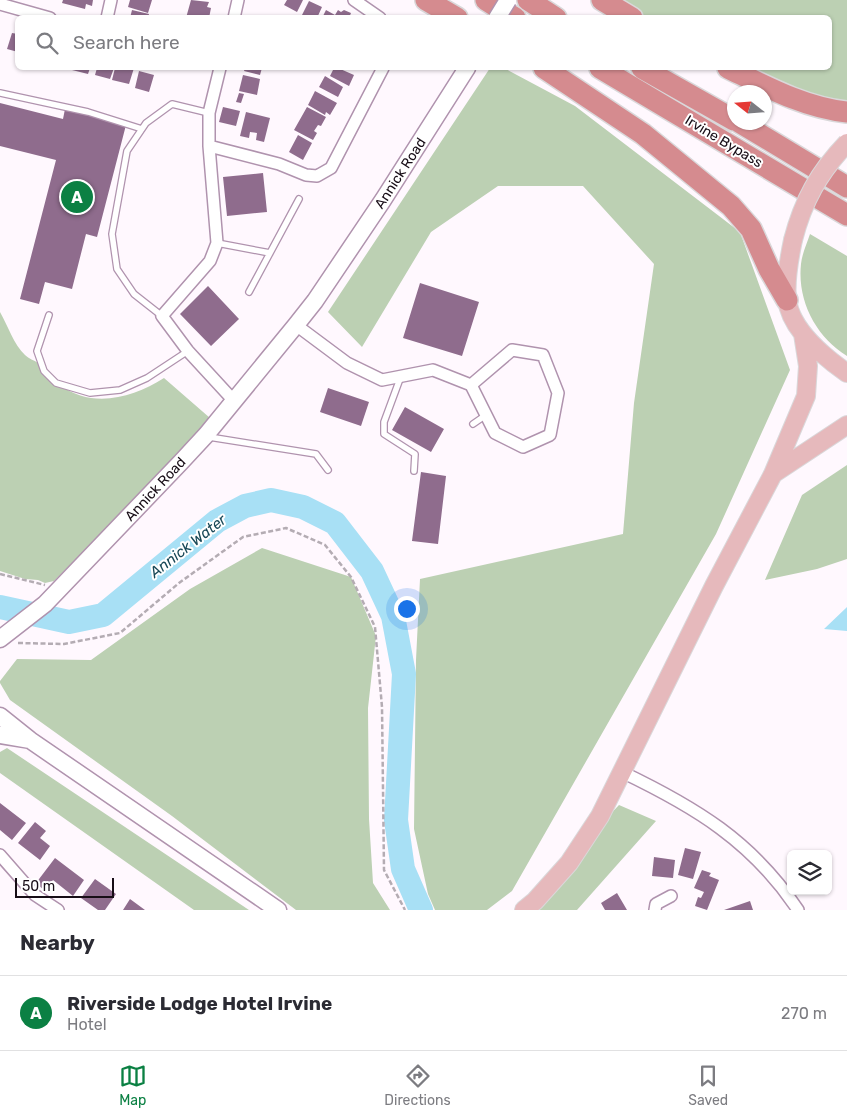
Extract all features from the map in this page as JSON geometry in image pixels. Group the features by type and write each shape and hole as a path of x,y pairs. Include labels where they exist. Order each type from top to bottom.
{"highway":[{"path":"426,0 452,15"},
{"path":"486,0 510,15"},
{"path":"528,0 551,15"},
{"path":"602,0 627,15"},
{"path":"547,70 643,134 731,206 751,229 787,300"},
{"name":"Irvine Bypass","path":"603,70 847,214"},
{"name":"Irvine Bypass","path":"646,70 727,116"},
{"path":"732,70 802,102 830,110 847,112"},
{"name":"Irvine Bypass","path":"752,130 847,188"}],"main road":[{"path":"499,15 508,0"},
{"name":"Annick Road","path":"4,640 46,604 204,436 296,325 315,301 383,200 465,70"},
{"path":"847,143 818,177 799,217 789,260 787,300 803,334 828,360 847,373"},
{"path":"524,910 535,901 569,862 600,816 714,586 773,474 806,396 808,366 803,334"},
{"path":"773,474 847,425"},
{"path":"0,716 30,740 278,910"},
{"path":"0,735 30,740"}],"street":[{"path":"108,15 111,0"},
{"path":"235,15 238,0"},
{"path":"354,0 376,15"},
{"path":"0,4 39,15"},
{"path":"220,70 209,113 208,146 217,243 210,261 162,316 188,351 234,401"},
{"path":"208,146 279,164 306,175 317,176 332,168 382,70"},
{"path":"296,325 347,363 382,380 433,370 471,385 495,433 523,447 550,436 558,393 543,354 512,350 471,385"},
{"path":"622,772 665,793 707,818 730,835 753,855 785,891 798,910"},
{"path":"0,855 34,895 58,910"},
{"path":"655,910 656,904 672,896"}],"lane":[{"path":"0,93 88,112 142,129"},
{"path":"162,316 134,294 117,269 112,234 128,151 146,122 172,104 209,113"},
{"path":"249,292 299,199"},
{"path":"217,243 270,253"},
{"path":"49,315 37,351 44,371 56,383 90,393 120,390 147,378 188,351"},
{"path":"401,376 384,422 384,434 415,454 414,471"},
{"path":"473,424 486,415"},
{"path":"204,436 316,454 328,470"}],"path":[{"path":"4,640 64,644 120,633 180,583 243,537 286,528 324,545 351,577 375,626 382,707 384,870 406,910"},
{"path":"0,574 49,585 57,579 63,586"}],"green space":[{"path":"609,0 847,0 847,108 742,70 832,70 832,15 638,15"},
{"path":"489,70 508,70 575,106 740,232 790,370 716,534 512,891 487,910 435,910 428,894 414,829 416,660 420,579 623,534 634,403 654,264 583,186 498,186 431,232 362,347 328,312"},
{"path":"810,234 847,256 847,356 826,339 818,328 811,317 802,291 801,264 803,252"},
{"path":"0,312 21,351 38,363 60,385 72,392 85,397 112,398 139,391 164,378 210,418 118,517 54,581 45,583 0,571"},
{"path":"847,465 847,559 817,569 765,580 802,495"},
{"path":"262,548 351,577 376,636 368,708 369,819 373,883 390,910 296,910 172,816 10,700 0,683 17,659 91,660 190,589"},
{"path":"7,748 249,910 194,910 0,773 0,752"},
{"path":"619,805 656,821 577,910 525,910 580,846"}],"water":[{"path":"846,608 847,631 824,629"}],"building":[{"path":"63,0 93,0 92,6 86,4 85,9 62,3"},
{"path":"130,0 152,0 148,13 128,7"},
{"path":"191,0 209,2 207,7 211,8 210,15 187,15"},
{"path":"287,0 303,0 297,12 284,5"},
{"path":"309,1 322,7 318,15 302,15"},
{"path":"132,10 149,14 149,15 131,15"},
{"path":"326,10 335,15 324,15"},
{"path":"338,10 351,13 350,15 335,15"},
{"path":"12,33 15,34 15,51 7,49"},
{"path":"72,70 89,70 88,74"},
{"path":"96,70 113,70 110,79 95,75"},
{"path":"114,70 133,70 129,84 112,80"},
{"path":"244,70 261,70 260,75"},
{"path":"333,70 343,70 354,75 349,86 330,76"},
{"path":"139,71 154,75 149,92 135,88"},
{"path":"243,75 260,79 257,95 239,91"},
{"path":"325,76 343,87 338,97 319,87"},
{"path":"315,91 337,103 330,115 326,112 325,115 308,105"},
{"path":"239,93 244,94 241,103 236,102"},
{"path":"0,103 63,119 65,109 126,125 97,237 86,234 72,289 45,282 39,304 20,299 56,160 0,146"},
{"path":"223,107 240,111 236,126 219,122"},
{"path":"307,107 326,117 321,126 318,125 314,131 317,133 313,140 294,130"},
{"path":"246,112 270,118 264,142 256,140 257,133 250,132 249,138 240,136"},
{"path":"298,135 312,143 303,160 289,152"},
{"path":"263,173 267,212 227,216 223,177"},
{"path":"420,283 479,302 462,356 403,338"},
{"path":"208,286 239,319 211,346 180,314"},
{"path":"328,388 369,402 361,426 320,412"},
{"path":"405,407 444,429 431,452 392,430"},
{"path":"421,472 446,476 438,544 412,541"},
{"path":"0,803 26,823 12,840 0,830"},
{"path":"35,822 46,831 40,838 50,846 40,860 18,843"},
{"path":"685,848 701,852 693,879 678,875"},
{"path":"654,857 675,860 673,878 652,876"},
{"path":"55,858 84,880 73,896 53,880 45,891 36,883"},
{"path":"702,870 711,873 709,876 719,880 707,910 695,906 698,897 701,898 704,892 694,888"},
{"path":"95,879 116,894 105,910 98,910 81,898"},
{"path":"617,893 627,910 605,910 601,903"},
{"path":"130,899 145,910 123,910"},
{"path":"750,901 753,910 724,910"}],"waterway":[{"name":"Annick Water","path":"0,607 69,622 103,615 217,521 245,506 271,500 303,507 335,523 372,571 393,616 404,674 396,820 403,869 421,910"}],"place":[{"name":"Riverside Lodge Hotel Irvine","path":"77,197"}]}
